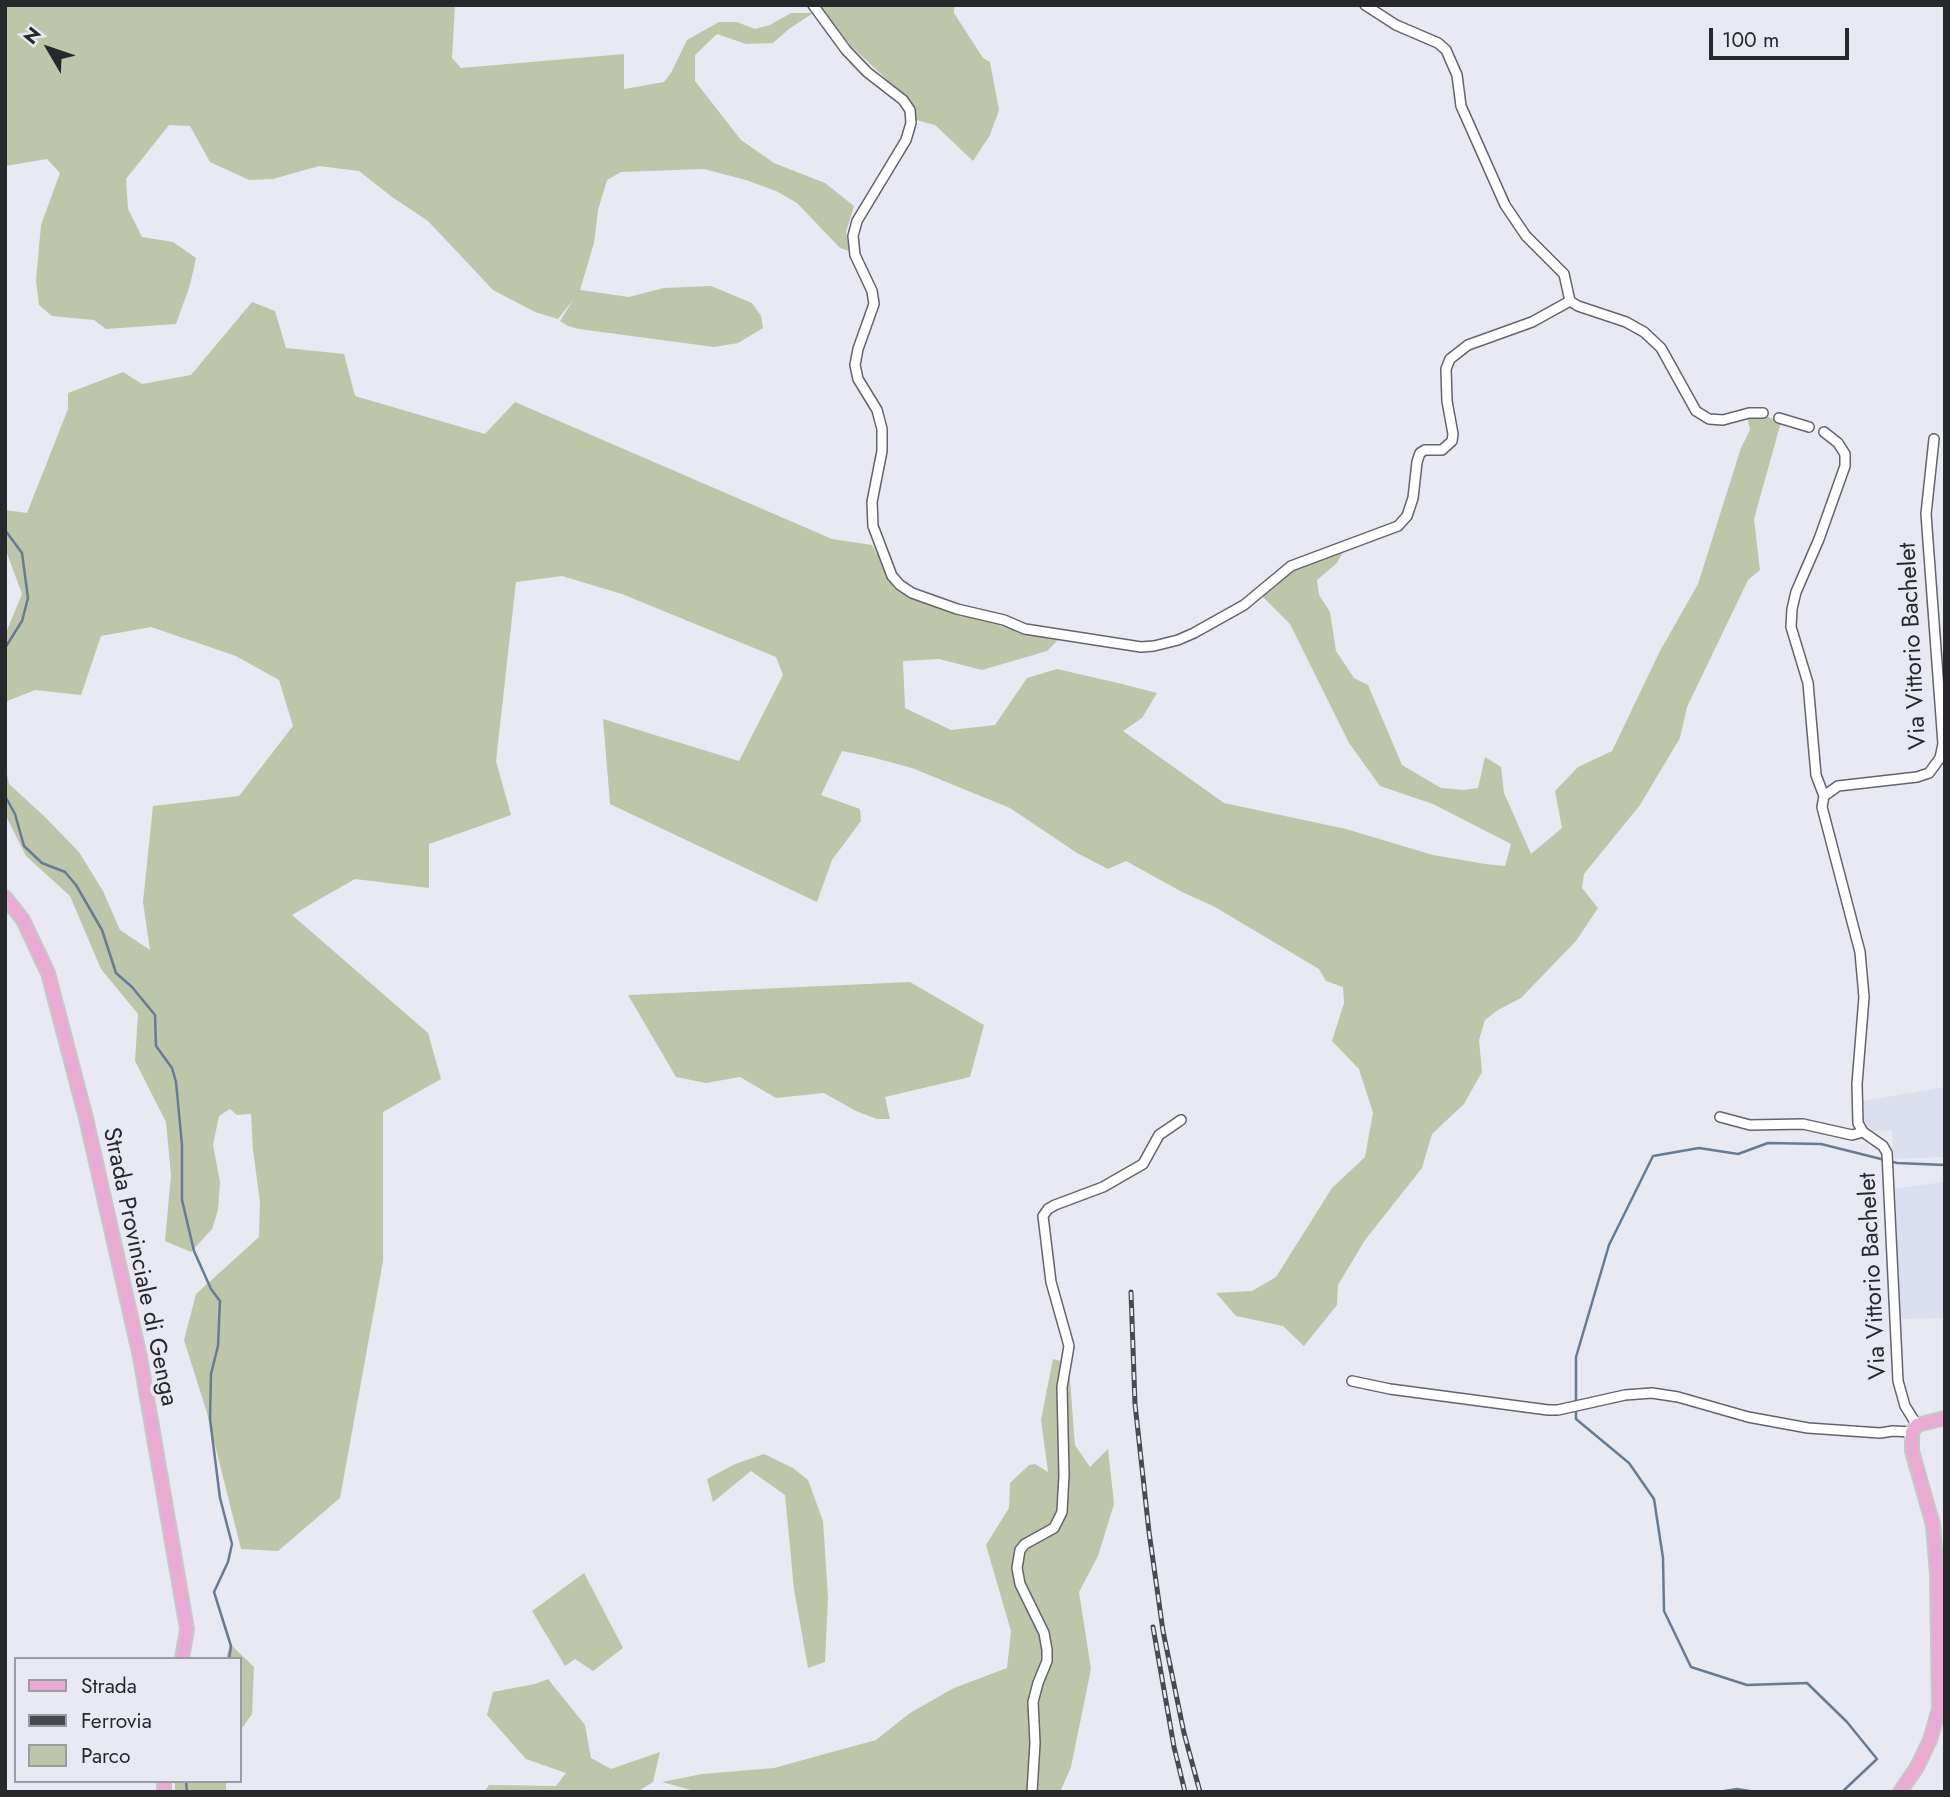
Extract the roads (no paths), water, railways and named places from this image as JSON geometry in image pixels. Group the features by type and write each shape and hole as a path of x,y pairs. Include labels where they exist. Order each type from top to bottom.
{"main road":[{"name":"Strada Provinciale di Genga","path":"5,897 23,920 48,973 86,1118 140,1357 187,1629 182,1657"},
{"path":"1900,1792 1917,1767 1930,1740 1939,1709 1937,1574 1933,1525 1912,1451 1914,1428 1945,1418"}],"street":[{"path":"813,5 846,50 867,72 903,100 910,110 911,124 906,140 857,221 853,236 855,255 872,291 874,304 855,365 858,379 877,410 882,429 882,451 872,502 873,526 892,576 912,593 957,609 1004,620 1025,629 1141,647 1166,643 1195,633 1244,605 1291,566 1398,526 1407,516 1413,498 1420,453 1426,450 1442,450 1452,441 1446,369 1450,359 1468,345 1532,322 1570,301"},
{"path":"1365,5 1396,25 1438,43 1446,50 1457,75 1461,106 1505,205 1525,236 1564,274 1570,301 1626,322 1644,332 1661,348 1696,411 1709,419 1723,420 1763,412"},
{"path":"1779,418 1809,427"},
{"path":"1720,1117 1750,1125 1803,1124 1852,1135 1863,1132 1858,1123 1857,1084 1864,975 1822,807 1825,796 1816,775 1808,683 1791,627 1791,609 1796,592 1819,539 1845,466 1845,454 1838,443 1824,432"},
{"name":"Via Vittorio Bachelet","path":"1825,796 1838,786 1917,777 1929,773 1940,758 1943,744 1926,514 1934,439"},
{"path":"1032,1792 1035,1743 1033,1702 1047,1661 1047,1650 1044,1633 1023,1592 1017,1567 1020,1550 1025,1544 1054,1528 1062,1512 1062,1387 1069,1346 1051,1282 1044,1216 1048,1209 1055,1205 1103,1187 1143,1164 1160,1135 1181,1121"},
{"name":"Via Vittorio Bachelet","path":"1863,1132 1878,1141 1886,1153 1898,1381 1914,1428"},
{"path":"1352,1381 1390,1389 1558,1410 1625,1395 1652,1393 1808,1429 1880,1433 1914,1428"}],"waterway":[{"path":"5,530 22,553 28,598 22,621 5,648"},
{"path":"5,796 15,814 24,846 42,863 65,872 76,885 102,930 116,973 132,987 155,1015 156,1046 172,1068 176,1082 182,1145 182,1200 194,1251 211,1289 220,1301 218,1346 211,1374 210,1419 220,1498 232,1544 228,1562 214,1592 231,1646 229,1657"},
{"path":"1842,1792 1877,1759 1847,1722 1807,1683 1747,1685 1691,1667 1664,1611 1663,1558 1654,1499 1629,1463 1576,1419 1576,1357 1609,1245 1653,1156 1699,1148 1738,1154 1768,1143 1821,1144 1897,1163 1945,1165"},
{"path":"186,1783 187,1792"},
{"path":"1718,1792 1737,1789 1755,1792"}],"railway":[{"path":"1131,1292 1135,1404 1149,1532 1163,1631 1184,1733 1200,1792"},
{"path":"1153,1627 1174,1747 1185,1792"}]}
